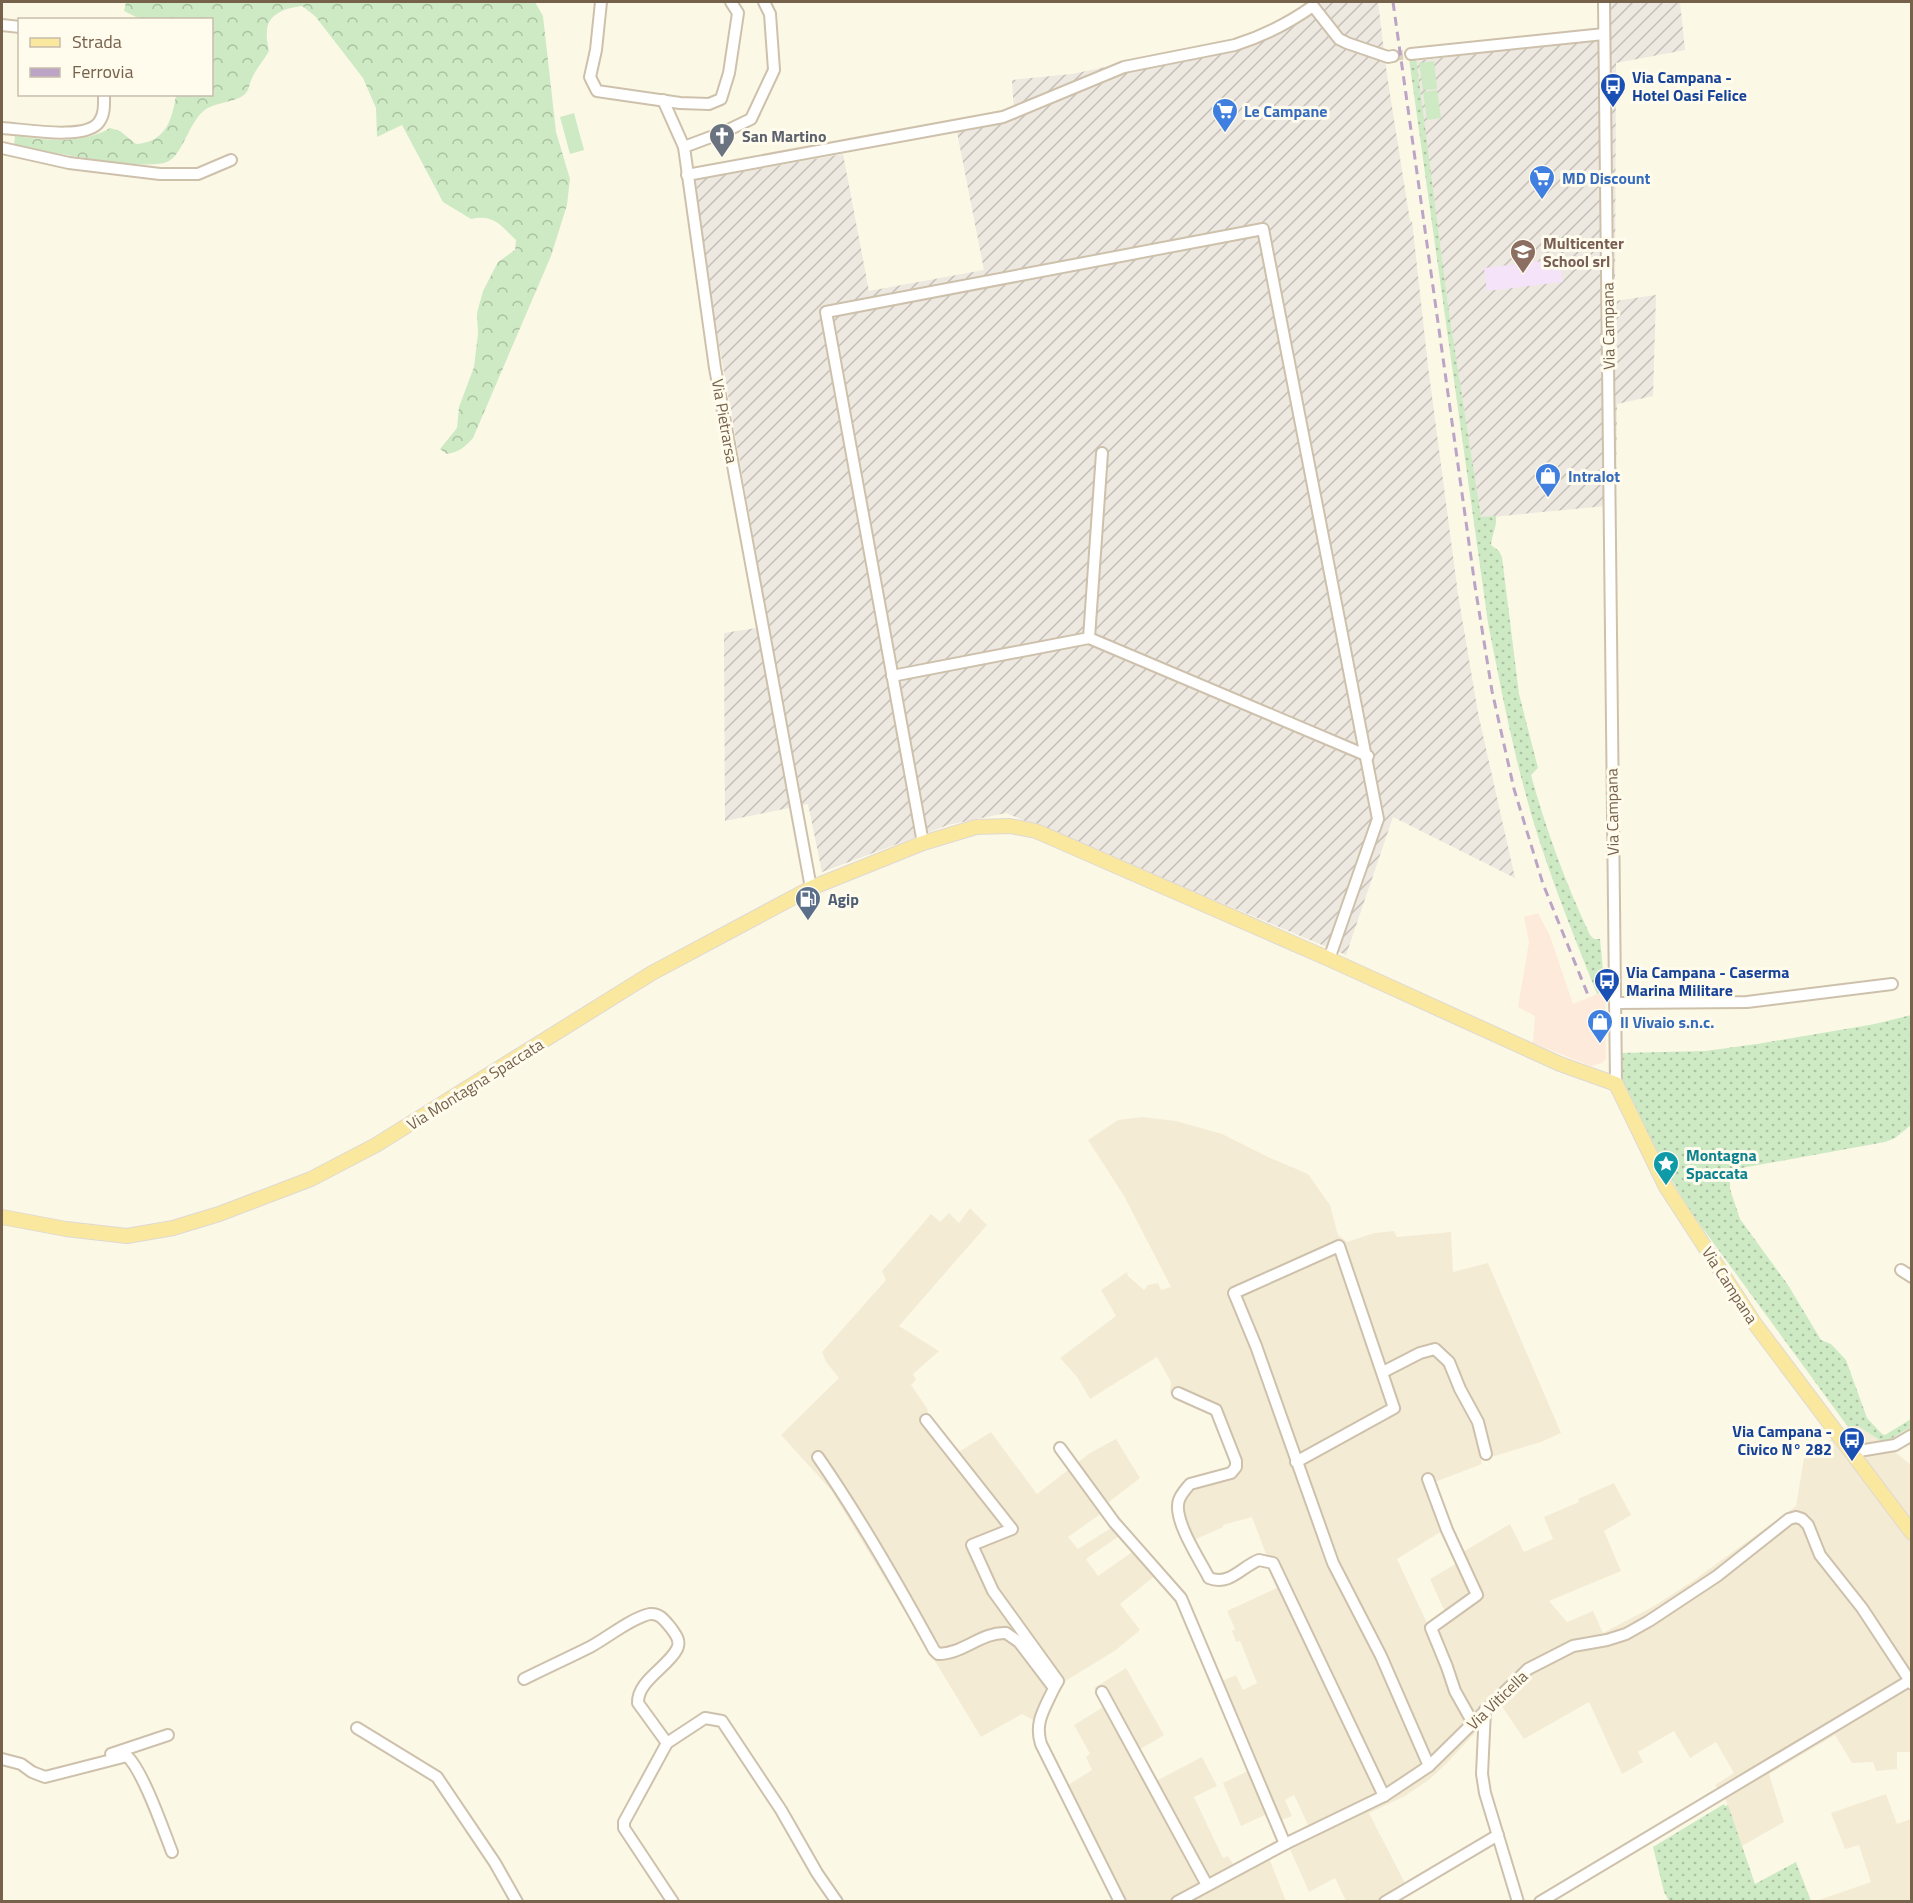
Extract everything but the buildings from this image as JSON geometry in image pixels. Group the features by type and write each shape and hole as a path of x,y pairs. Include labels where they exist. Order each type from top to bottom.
{"main road":[{"name":"Via Montagna Spaccata","path":"2,1216 66,1229 127,1236 173,1228 219,1214 311,1179 376,1145 652,973 811,888 923,843 976,827 1010,826 1036,831 1329,959 1560,1064 1616,1084"},
{"name":"Via Campana","path":"1616,1084 1666,1187 1755,1324 1853,1452 1911,1533"}],"street":[{"path":"600,2 596,50 590,77 597,91 709,105 721,99 729,74 738,13 731,2"},
{"path":"684,147 724,132 751,118 774,70 770,15 764,2"},
{"name":"Via Campana","path":"1604,2 1616,1084"},
{"path":"687,175 1003,117 1124,67 1235,45 1253,39 1313,6 1339,39 1367,50 1394,56"},
{"path":"2,25 18,27"},
{"path":"1411,54 1604,34"},
{"path":"2,128 71,133 85,131 99,123 104,114 104,96"},
{"name":"Via Pietrarsa","path":"663,100 684,147 715,368 811,888"},
{"path":"2,148 69,163 159,174 198,174 231,160"},
{"path":"923,843 826,312 1263,229 1368,756 1378,819 1329,959"},
{"path":"1089,638 1102,453"},
{"path":"892,676 1089,638 1368,756"},
{"path":"1616,1003 1747,1002 1892,984"},
{"path":"1296,1462 1394,1408 1339,1246 1234,1293 1256,1346 1296,1462 1333,1563 1381,1656 1430,1766"},
{"path":"1901,1270 1911,1277"},
{"path":"1383,1372 1420,1353 1435,1349 1449,1362 1460,1389 1478,1422 1486,1454"},
{"path":"1178,1393 1216,1410 1236,1461 1236,1467 1231,1473 1190,1484 1178,1501 1178,1516 1195,1552 1209,1578 1218,1581 1229,1579 1259,1560 1273,1563 1384,1796"},
{"path":"926,1420 1012,1529 972,1545 993,1591 1058,1681 1038,1723 1037,1732 1120,1902"},
{"path":"1853,1452 1895,1445 1911,1435"},
{"path":"1060,1448 1114,1522 1181,1598 1285,1844"},
{"path":"818,1457 884,1558 938,1654 949,1653 989,1635 1006,1633 1019,1642 1054,1688"},
{"path":"1428,1479 1447,1530 1477,1595 1431,1628 1455,1691 1473,1722"},
{"name":"Via Viticella","path":"1177,1902 1285,1844 1384,1796 1430,1766 1528,1669 1573,1646 1626,1634 1649,1622 1717,1576 1789,1519 1796,1517 1808,1525 1820,1555 1862,1608 1910,1682"},
{"path":"524,1679 590,1647 637,1619 651,1614 661,1616 676,1635 679,1644 676,1651 643,1688 638,1697 638,1703 667,1743"},
{"path":"1540,1902 1910,1682"},
{"path":"1102,1692 1207,1885"},
{"path":"1485,1710 1482,1774 1485,1793 1518,1902"},
{"path":"674,1902 624,1828 624,1822 667,1743 705,1718 722,1721 782,1810 817,1873 837,1902"},
{"path":"357,1728 437,1777 495,1863 517,1902"},
{"path":"32,1772 91,1760 168,1735"},
{"path":"2,1758 21,1764 45,1777 127,1756 132,1761 147,1791 172,1852"},
{"path":"1385,1902 1498,1835"}],"shaded area":[{"path":"1307,2 1378,2 1387,75 1410,221 1412,221 1428,366 1458,594 1478,713 1515,878 1393,817 1346,955 1006,813 948,825 822,872 808,804 725,821 724,633 769,626 690,181 843,154 869,291 984,270 955,122 1014,111 1012,80 1072,74 1258,35 1293,14"},
{"path":"1610,2 1680,2 1685,50 1616,63 1615,301 1656,295 1653,396 1617,404 1616,505 1481,518 1449,312 1416,61 1610,38"},
{"name":"Multicenter School srl","path":"1560,259 1563,282 1487,291 1484,268"},
{"path":"1538,913 1550,936 1573,1004 1605,991 1606,1059 1602,1063 1591,1066 1533,1043 1535,1016 1518,1007 1529,942 1524,917"},
{"path":"1142,1117 1176,1121 1222,1134 1308,1174 1330,1205 1338,1235 1347,1242 1374,1233 1394,1231 1397,1237 1451,1232 1453,1272 1488,1263 1561,1433 1541,1442 1481,1460 1482,1464 1435,1482 1450,1526 1397,1559 1427,1623 1445,1612 1430,1579 1459,1562 1456,1556 1510,1524 1524,1552 1553,1539 1544,1517 1614,1483 1631,1515 1604,1531 1621,1571 1549,1601 1567,1622 1593,1611 1603,1633 1654,1606 1690,1583 1796,1506 1804,1458 1848,1427 1858,1426 1911,1465 1911,1752 1897,1752 1897,1769 1876,1771 1873,1762 1852,1763 1835,1735 1769,1774 1784,1822 1742,1846 1726,1801 1715,1785 1734,1773 1716,1742 1690,1758 1674,1731 1638,1752 1643,1762 1622,1774 1589,1702 1524,1739 1501,1705 1430,1779 1405,1796 1369,1813 1410,1893 1396,1901 1346,1901 1335,1878 1309,1892 1285,1838 1308,1825 1294,1795 1285,1800 1292,1816 1271,1824 1267,1814 1241,1826 1223,1783 1250,1770 1213,1685 1236,1675 1243,1690 1257,1683 1240,1641 1236,1642 1232,1631 1235,1629 1227,1611 1277,1588 1252,1517 1223,1525 1194,1540 1180,1507 1189,1489 1236,1475 1215,1414 1175,1399 1170,1393 1171,1382 1157,1357 1090,1399 1077,1377 1060,1358 1116,1316 1101,1290 1127,1272 1128,1276 1144,1290 1148,1285 1158,1283 1161,1290 1171,1287 1124,1196 1088,1140 1118,1120"},
{"path":"970,1208 987,1225 899,1326 939,1351 913,1374 916,1380 911,1385 927,1408 929,1418 957,1453 991,1432 1037,1494 1090,1453 1116,1439 1140,1478 1100,1509 1102,1513 1068,1537 1078,1549 1114,1526 1122,1534 1086,1559 1098,1576 1135,1550 1156,1575 1120,1604 1140,1630 1116,1650 1067,1680 1044,1721 1035,1721 1022,1714 981,1737 831,1490 781,1435 839,1378 826,1362 822,1352 886,1280 882,1271 931,1214 940,1222 949,1213 959,1223"},
{"path":"1126,1668 1164,1735 1139,1750 1156,1781 1202,1757 1217,1786 1194,1797 1223,1858 1228,1856 1233,1864 1265,1848 1286,1901 1117,1901 1062,1789 1092,1770 1086,1757 1090,1754 1074,1725 1105,1706 1094,1688"},
{"path":"1886,1794 1897,1824 1911,1819 1911,1901 1816,1901 1871,1882 1859,1845 1845,1849 1831,1813"}],"green space":[{"path":"126,2 535,2 543,16 556,132 570,179 567,205 551,256 473,438 464,446 447,454 440,449 457,428 459,407 474,367 478,334 477,313 483,291 498,262 515,250 516,240 501,225 491,219 471,219 443,202 402,125 377,137 376,108 363,78 315,16 302,6 284,10 270,20 267,34 269,51 246,93 237,99 214,105 200,114 179,151 169,161 158,164 118,163 14,145 15,136 51,140 76,139 110,128 120,131 136,144 146,142 154,139 166,128 176,96 213,96 213,18 138,18 124,11"},
{"path":"1416,58 1449,312 1481,517 1496,516 1491,545 1499,551 1502,557 1519,694 1538,768 1531,775 1550,836 1573,896 1590,935 1594,939 1600,939 1605,991 1597,994 1557,892 1531,814 1509,726 1488,623 1409,59"},
{"path":"1434,61 1437,89 1423,90 1419,63"},
{"path":"1437,90 1441,118 1427,120 1423,92"},
{"path":"574,113 584,150 570,154 560,117"},
{"path":"1911,1015 1911,1125 1895,1138 1885,1142 1736,1169 1730,1178 1730,1189 1740,1219 1788,1285 1821,1340 1831,1344 1846,1360 1867,1418 1885,1435 1911,1419 1911,1427 1884,1443 1858,1426 1848,1427 1690,1211 1638,1123 1620,1083 1620,1053 1705,1051 1875,1024"},
{"path":"1724,1804 1728,1805 1755,1884 1796,1862 1811,1901 1669,1901 1664,1892 1653,1847"}],"tunnel":[{"path":"1393,56 1411,54"}],"railway":[{"path":"1393,2 1475,586 1492,691 1514,789 1543,884 1588,995"}],"place":[{"name":"Via Campana - Hotel Oasi Felice","path":"1613,109"},
{"name":"Le Campane","path":"1225,134"},
{"name":"San Martino","path":"722,159"},
{"name":"MD Discount","path":"1542,201"},
{"name":"Multicenter School srl","path":"1523,275"},
{"name":"Intralot","path":"1548,499"},
{"name":"Agip","path":"808,922"},
{"name":"Via Campana - Caserma Marina Militare","path":"1607,1004"},
{"name":"Il Vivaio s.n.c.","path":"1600,1045"},
{"name":"Montagna Spaccata","path":"1666,1187"},
{"name":"Via Campana - Civico N° 282","path":"1852,1463"}]}
